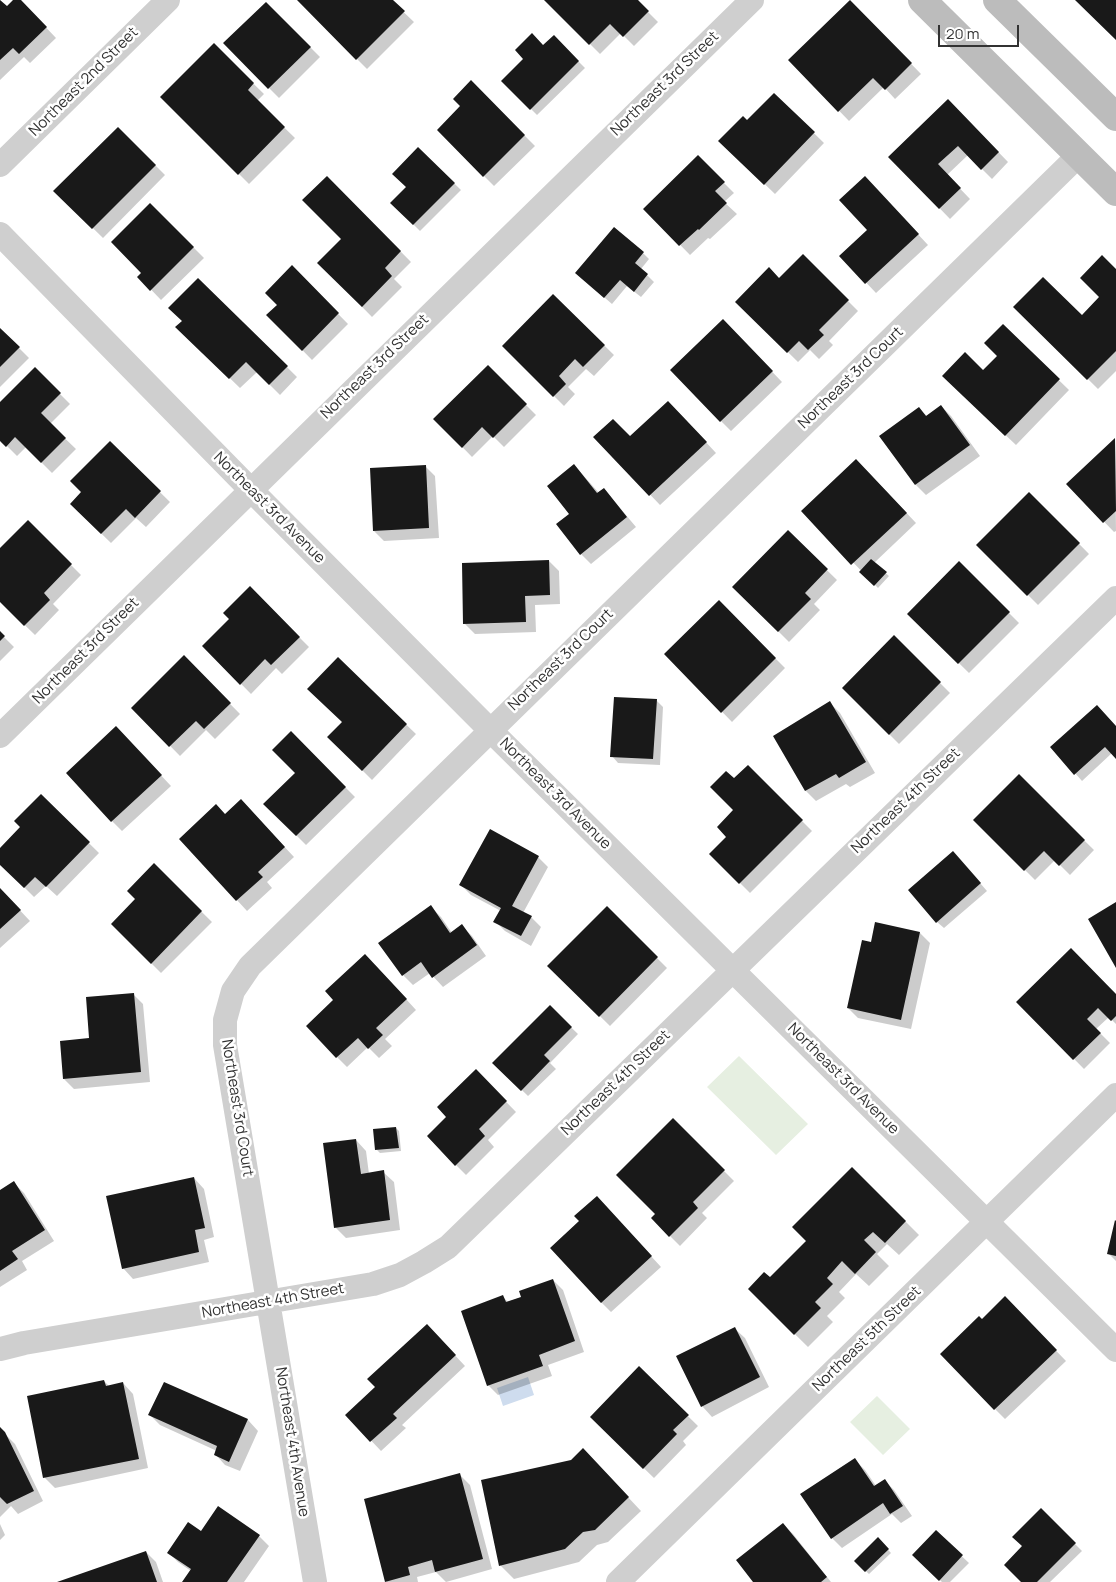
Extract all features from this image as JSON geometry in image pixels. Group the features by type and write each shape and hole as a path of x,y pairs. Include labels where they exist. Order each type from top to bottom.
{"main road":[{"path":"922,0 1116,192"},
{"path":"997,0 1116,118"},
{"path":"1078,156 1116,174"}],"street":[{"name":"Northeast 2nd Street","path":"0,165 168,0"},
{"name":"Northeast 3rd Street","path":"0,736 250,489 752,0"},
{"name":"Northeast 3rd Court","path":"268,1302 225,1045 225,1020 233,991 250,966 1078,156"},
{"name":"Northeast 3rd Avenue","path":"0,234 490,730 1116,1350"},
{"name":"Northeast 4th Street","path":"0,1349 373,1284 400,1275 448,1247 1116,598"},
{"name":"Northeast 5th Street","path":"618,1582 1116,1094"},
{"name":"Northeast 4th Avenue","path":"268,1302 315,1582"}],"shaded area":[{"path":"739,1056 808,1124 776,1155 707,1087"},
{"path":"877,1396 910,1429 883,1455 850,1422"}],"water":[{"path":"528,1377 534,1395 503,1406 497,1388"}],"building":[{"path":"0,0 7,6 13,0 21,0 47,27 19,54 13,48 0,60"},
{"path":"297,0 393,0 405,11 356,60"},
{"path":"544,0 638,0 649,11 623,37 610,24 589,45"},
{"path":"850,0 912,63 885,90 873,78 838,112 788,60"},
{"path":"1075,0 1116,0 1116,40"},
{"path":"266,2 311,47 268,89 223,43"},
{"path":"532,33 543,45 554,35 579,61 530,110 501,81 523,59 515,50"},
{"path":"214,43 254,83 248,90 285,127 238,175 160,97"},
{"path":"471,80 525,135 483,177 437,130 460,106 453,99"},
{"path":"774,93 815,132 764,185 718,141 743,116 747,120"},
{"path":"948,99 999,152 981,170 958,146 938,164 961,188 939,209 888,157"},
{"path":"118,127 156,165 92,229 53,191"},
{"path":"418,147 455,183 413,225 390,203 406,187 392,174"},
{"path":"698,155 725,182 715,191 727,203 679,246 643,209"},
{"path":"327,176 401,251 385,268 392,276 362,307 317,263 341,239 302,200"},
{"path":"865,176 919,234 865,284 839,256 867,230 839,200"},
{"path":"150,203 194,247 150,291 137,277 141,273 111,242"},
{"path":"614,227 644,252 635,263 648,274 634,292 620,280 604,298 575,273"},
{"path":"803,254 849,300 819,330 824,335 808,350 799,341 787,353 735,302 769,267 779,278"},
{"path":"1102,255 1116,269 1116,351 1087,380 1013,307 1043,277 1082,315 1099,297 1080,278"},
{"path":"292,265 339,313 302,351 266,315 277,305 265,293"},
{"path":"198,278 288,366 269,385 246,362 229,379 175,327 182,321 168,308"},
{"path":"553,294 605,345 583,367 575,359 559,376 566,384 553,397 502,346"},
{"path":"723,319 773,371 720,422 670,370"},
{"path":"1003,324 1060,379 1005,436 942,376 965,352 983,370 997,356 984,343"},
{"path":"0,328 20,347 0,367"},
{"path":"488,365 527,404 493,438 482,427 462,448 433,419"},
{"path":"35,367 61,393 41,413 66,438 41,463 15,437 6,447 0,441 0,402"},
{"path":"668,401 707,442 649,496 593,437 613,419 630,436"},
{"path":"941,405 970,445 915,485 879,436 919,407 926,416"},
{"path":"1115,438 1116,511 1103,523 1066,484"},
{"path":"110,441 161,491 135,518 126,509 101,534 70,504 81,492 70,481"},
{"path":"856,459 907,513 851,565 801,511"},
{"path":"574,464 597,493 604,488 627,517 580,555 556,524 569,514 547,486"},
{"path":"426,465 429,528 373,531 370,468"},
{"path":"1029,492 1080,543 1027,596 976,545"},
{"path":"28,520 72,564 44,593 50,600 24,626 0,602 0,548"},
{"path":"788,530 828,569 805,593 811,599 778,632 732,587"},
{"path":"871,559 887,572 874,586 859,572"},
{"path":"549,560 550,595 525,596 526,622 463,624 462,563"},
{"path":"959,561 1010,612 958,664 907,614"},
{"path":"250,586 300,637 271,665 265,659 240,685 202,646 229,619 223,613"},
{"path":"719,600 776,658 721,713 664,654"},
{"path":"0,631 5,636 0,641"},
{"path":"894,635 941,682 889,735 842,688"},
{"path":"184,655 231,703 204,729 196,721 169,747 131,708"},
{"path":"338,657 407,724 362,771 327,737 342,722 307,689"},
{"path":"614,697 657,699 653,759 610,757"},
{"path":"830,701 866,762 839,778 836,774 805,791 773,736"},
{"path":"1097,705 1116,726 1116,759 1105,747 1074,775 1050,747"},
{"path":"116,726 162,775 111,822 66,773"},
{"path":"291,731 346,787 296,836 263,804 295,773 272,750"},
{"path":"748,765 803,820 739,884 709,854 726,837 717,827 733,810 710,787 726,771 734,778"},
{"path":"1019,774 1085,840 1059,866 1044,851 1024,871 973,820"},
{"path":"41,794 90,842 46,887 35,877 24,888 0,865 0,848 20,827 14,821"},
{"path":"241,799 285,847 258,872 263,877 236,901 179,839 216,804 225,814"},
{"path":"490,829 539,856 512,906 532,916 521,936 493,922 501,908 459,885"},
{"path":"953,851 981,883 936,923 908,890"},
{"path":"154,863 202,911 151,964 111,924 135,899 127,891"},
{"path":"0,888 21,910 0,929"},
{"path":"1116,902 1116,968 1088,919"},
{"path":"431,905 450,933 462,924 477,945 432,978 421,962 402,976 378,943"},
{"path":"607,906 658,957 599,1017 547,966"},
{"path":"875,922 920,932 901,1020 847,1008 862,940 871,942"},
{"path":"1071,948 1116,994 1116,1016 1111,1021 1098,1008 1087,1019 1101,1033 1073,1060 1016,1002"},
{"path":"365,954 407,999 376,1028 383,1035 368,1049 358,1038 336,1058 306,1026 333,1000 325,991"},
{"path":"134,993 141,1072 63,1079 60,1041 89,1038 86,997"},
{"path":"550,1005 572,1027 544,1055 550,1061 521,1091 492,1063"},
{"path":"476,1069 507,1101 479,1129 485,1136 455,1166 427,1136 446,1117 437,1107"},
{"path":"673,1118 725,1170 693,1202 698,1208 669,1237 651,1218 655,1214 616,1175"},
{"path":"396,1127 399,1148 375,1150 373,1129"},
{"path":"356,1139 361,1174 384,1170 390,1220 334,1228 323,1143"},
{"path":"852,1167 906,1221 885,1243 873,1232 864,1240 876,1252 855,1274 842,1261 827,1278 833,1284 815,1302 821,1308 794,1335 748,1289 764,1272 770,1277 806,1241 792,1227"},
{"path":"194,1177 205,1228 195,1230 199,1252 122,1269 106,1196"},
{"path":"14,1181 45,1230 12,1251 18,1259 0,1271 0,1190"},
{"path":"597,1196 652,1256 601,1303 550,1248 579,1221 574,1216"},
{"path":"1116,1221 1116,1256 1107,1254"},
{"path":"553,1279 575,1341 539,1355 543,1366 487,1386 461,1311 503,1295 506,1302 521,1297 519,1291"},
{"path":"1005,1296 1057,1350 994,1410 940,1354 979,1316 982,1319"},
{"path":"427,1324 456,1355 393,1414 397,1418 370,1442 345,1415 375,1387 367,1379"},
{"path":"735,1327 760,1377 701,1407 676,1356"},
{"path":"639,1366 689,1415 673,1430 677,1434 643,1469 590,1417"},
{"path":"104,1380 106,1386 123,1382 139,1459 43,1478 27,1396"},
{"path":"164,1382 248,1419 229,1462 214,1455 217,1446 148,1415"},
{"path":"0,1427 5,1432 34,1491 7,1504 0,1497"},
{"path":"583,1448 629,1497 595,1530 583,1532 565,1549 499,1566 481,1480 571,1460"},
{"path":"855,1458 874,1486 885,1479 903,1506 890,1514 883,1503 831,1539 800,1494"},
{"path":"460,1473 483,1559 435,1572 432,1560 408,1567 410,1575 385,1582 364,1499"},
{"path":"218,1506 260,1535 227,1582 182,1582 191,1569 167,1553 188,1522 201,1531"},
{"path":"1041,1508 1076,1543 1037,1582 1021,1582 1004,1565 1022,1546 1012,1537"},
{"path":"783,1523 827,1577 821,1582 753,1582 736,1560"},
{"path":"936,1530 963,1555 939,1581 912,1555"},
{"path":"878,1537 889,1549 865,1572 854,1561"},
{"path":"146,1551 157,1582 57,1582"}]}
